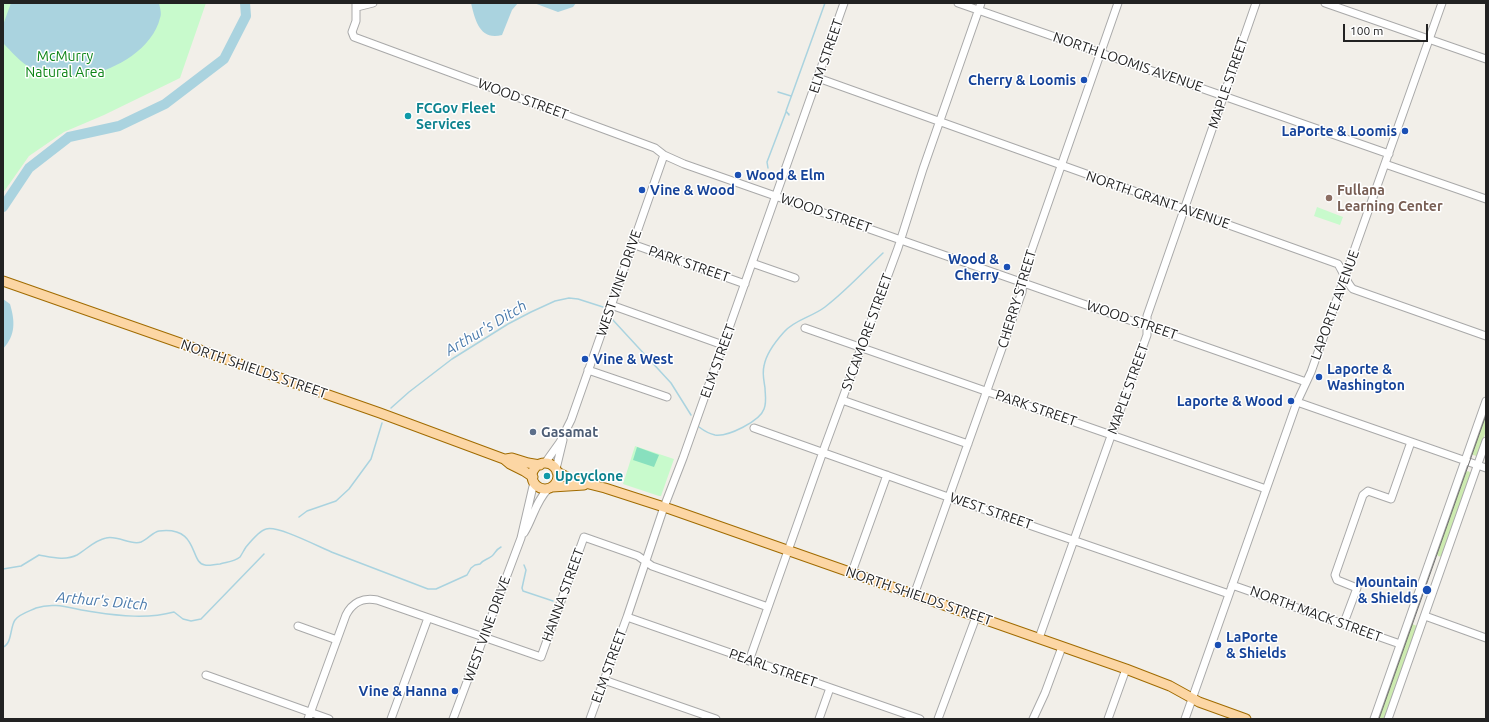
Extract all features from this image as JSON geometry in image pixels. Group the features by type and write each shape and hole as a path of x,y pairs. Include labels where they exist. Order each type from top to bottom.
{"main road":[{"name":"NORTH SHIELDS STREET","path":"3,281 390,416 504,459 510,464 524,470 533,480"},
{"name":"NORTH SHIELDS STREET","path":"504,459 512,458 528,463 542,464"},
{"path":"542,464 550,465 557,471 557,480 550,488 538,487 533,480 534,471 542,464"},
{"name":"NORTH SHIELDS STREET","path":"557,471 568,478 664,507 1126,669 1170,686 1199,702 1246,719"},
{"name":"NORTH SHIELDS STREET","path":"550,488 588,484"}],"street":[{"path":"356,5 373,3"},
{"name":"ELM STREET","path":"590,719 627,617 664,507 724,345 844,3"},
{"name":"NORTH LOOMIS AVENUE","path":"958,3 979,6 1101,53 1389,154"},
{"name":"CHERRY STREET","path":"914,595 1022,292 1024,272 1118,3"},
{"name":"MAPLE STREET","path":"1039,638 1147,335 1147,316 1256,3"},
{"path":"1325,3 1486,59"},
{"name":"LAPORTE AVENUE","path":"1185,719 1297,402 1346,276 1442,3"},
{"name":"WOOD STREET","path":"356,5 356,21 352,32 354,37 655,148 664,155 684,164 1306,382"},
{"name":"SYCAMORE STREET","path":"749,661 900,240 979,6"},
{"name":"NORTH GRANT AVENUE","path":"818,78 1338,264 1346,276 1350,286 1353,288 1486,336"},
{"name":"WEST VINE DRIVE","path":"557,471 565,434 664,155"},
{"path":"1385,164 1486,199"},
{"name":"PARK STREET","path":"632,244 745,284"},
{"path":"752,263 795,278"},
{"path":"611,305 724,345"},
{"name":"PARK STREET","path":"805,328 1266,489"},
{"path":"588,370 666,397"},
{"path":"842,400 968,444"},
{"path":"1374,719 1486,401"},
{"path":"1297,402 1486,468"},
{"name":"WEST STREET","path":"754,428 1229,594"},
{"name":"WEST VINE DRIVE","path":"542,464 565,434"},
{"path":"1388,719 1486,441"},
{"path":"1342,624 1345,620 1357,588 1337,580 1335,575 1363,494 1368,491 1391,499 1411,442"},
{"path":"852,572 887,475"},
{"name":"WEST VINE DRIVE","path":"521,538 533,480"},
{"name":"WEST VINE DRIVE","path":"453,719 521,538 529,524 540,496 550,488"},
{"name":"HANNA STREET","path":"337,640 348,610 358,602 366,599 428,618 541,657 584,537 638,556 652,566 768,607"},
{"name":"NORTH MACK STREET","path":"1232,584 1400,644"},
{"path":"938,719 976,616"},
{"path":"1425,616 1486,638"},
{"name":"PEARL STREET","path":"627,617 749,661 920,719"},
{"path":"391,719 428,618"},
{"path":"298,626 337,640 309,716"},
{"path":"1033,719 1045,693 1062,647"},
{"path":"1108,719 1126,669"},
{"path":"206,675 309,716 329,719"},
{"path":"604,680 716,719"},
{"path":"819,719 830,688"}],"green space":[{"name":"McMurry Natural Area","path":"3,3 206,3 180,78 104,115 64,132 29,156 3,193"},
{"path":"1317,207 1343,217 1340,225 1314,216"},
{"path":"1486,410 1486,431 1476,456 1471,454"},
{"path":"635,446 674,459 661,496 623,484"},
{"path":"637,447 659,455 654,467 633,460"},
{"path":"1468,471 1471,475 1442,557 1438,556 1436,553 1464,473"},
{"path":"1412,624 1417,627 1385,719 1377,719 1411,625"}],"water":[{"path":"11,3 159,3 161,16 150,39 132,56 110,68 87,75 75,76 50,73 30,67 20,60 3,43 3,25"},
{"path":"471,3 518,3 512,10 502,35 495,36 488,35 480,28 474,16"},
{"path":"534,3 576,3 573,7 558,12"},
{"path":"3,299 10,304 13,316 13,328 10,338 3,349"}],"waterway":[{"path":"3,207 29,168 69,137 119,126 165,104 224,59 246,16 245,3"},
{"path":"789,115 786,111 825,3"},
{"path":"778,92 791,96"},
{"path":"768,168 767,162 786,112"},
{"name":"Arthur's Ditch","path":"699,427 711,434 721,435 743,427 761,414 764,409 766,398 763,369 771,348 777,340 793,324 820,310 833,301 883,253"},
{"name":"Arthur's Ditch","path":"391,408 409,392 452,359 508,324 531,312 555,301 569,298 578,299 603,307"},
{"name":"Arthur's Ditch","path":"612,319 671,383 691,415"},
{"name":"Arthur's Ditch","path":"299,517 307,511 336,501 349,489 371,459 382,423"},
{"path":"3,569 21,566 39,555 58,558 72,557 102,539 111,537 137,543 159,531 172,531 181,534 191,545 200,563 205,565 220,564 238,559 246,547 258,534 263,530 272,529 280,530 334,553 428,589 436,589 467,575 471,568 493,555 497,549 501,547"},
{"name":"Arthur's Ditch","path":"3,647 8,642 15,620 22,614 43,606 51,605 124,616 154,616 174,612 183,619 191,621 201,619 264,554"},
{"path":"524,565 526,570 522,588 523,591 553,601"}],"tram line":[{"path":"1379,719 1486,415"}],"place":[{"name":"Cherry & Loomis","path":"1084,80"},
{"name":"FCGov Fleet Services","path":"408,116"},
{"name":"LaPorte & Loomis","path":"1405,131"},
{"name":"Wood & Elm","path":"738,175"},
{"name":"Vine & Wood","path":"642,190"},
{"name":"Fullana Learning Center","path":"1329,198"},
{"name":"Wood & Cherry","path":"1007,267"},
{"name":"Vine & West","path":"585,359"},
{"name":"Laporte & Washington","path":"1319,377"},
{"name":"Laporte & Wood","path":"1291,401"},
{"name":"Gasamat","path":"533,432"},
{"name":"Upcyclone","path":"547,476"},
{"name":"Mountain & Shields","path":"1427,590"},
{"name":"LaPorte & Shields","path":"1218,645"},
{"name":"Vine & Hanna","path":"455,691"}]}
